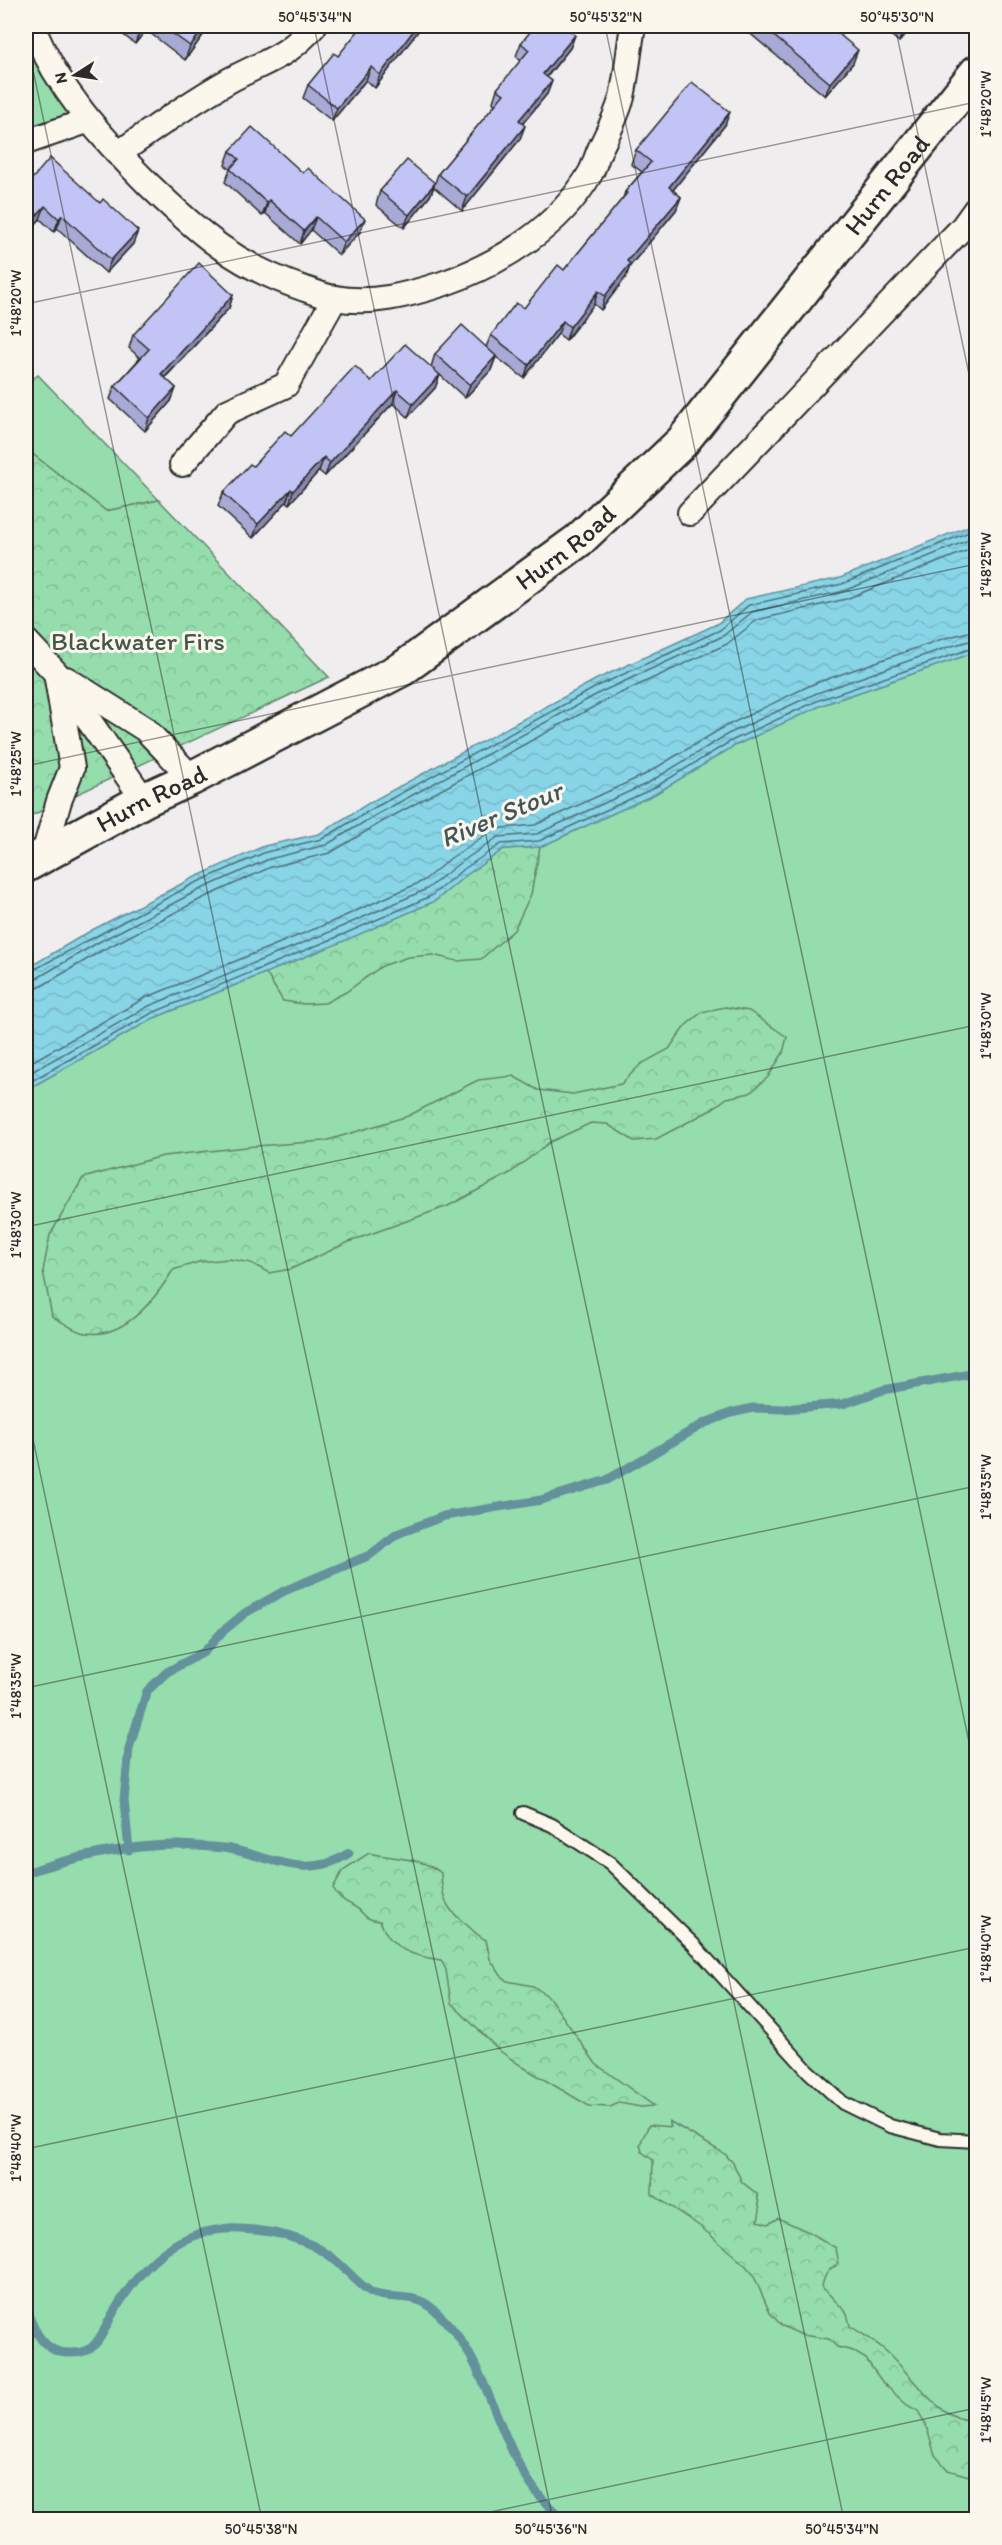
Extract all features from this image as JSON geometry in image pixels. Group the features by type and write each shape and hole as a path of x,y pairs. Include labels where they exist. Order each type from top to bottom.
{"main road":[{"name":"Hurn Road","path":"34,861 144,800 192,778 402,669 579,540 682,442 976,73"}],"street":[{"path":"33,26 59,78 87,121 187,222 216,246 257,270 335,298 364,300 395,297 477,271 508,254 555,217 590,173 612,127 621,98 633,26"},
{"path":"118,154 160,124 230,81 290,50 314,26"},
{"path":"26,142 87,121"},
{"path":"690,513 972,222"},
{"path":"182,464 227,412 286,385 335,298"},
{"path":"26,641 56,673 144,800"},
{"path":"56,673 145,729 192,778"},
{"path":"34,861 72,768 56,673"}],"lane":[{"path":"523,1813 552,1825 610,1863 694,1945 808,2071 843,2103 890,2126 940,2139 976,2141"}],"green space":[{"path":"26,30 70,115 26,129"},
{"path":"38,375 159,500 106,511 26,449 26,384"},
{"name":"Blackwater Firs","path":"26,449 106,511 159,500 329,677 26,818"},
{"path":"976,652 976,2519 26,2519 26,1090 154,1018 337,944 435,901 465,876 504,849 540,847 655,794 734,746 822,705"},
{"path":"540,847 531,894 514,930 481,959 457,961 433,955 408,957 382,966 346,992 325,1003 304,1004 283,1001 266,973 435,901 465,876 504,849"},
{"path":"725,1007 749,1011 787,1037 783,1053 768,1077 750,1093 727,1098 709,1111 656,1139 634,1141 607,1124 591,1123 550,1142 510,1173 448,1206 351,1241 291,1269 269,1273 251,1263 229,1259 199,1262 173,1270 146,1306 123,1325 110,1331 81,1332 52,1316 43,1271 50,1235 83,1178 163,1156 325,1141 408,1116 478,1080 513,1076 538,1090 573,1094 621,1084 641,1064 669,1049 685,1026 702,1012"},
{"path":"369,1853 416,1861 441,1873 446,1903 460,1919 486,1940 490,1959 502,1977 507,1981 533,1986 549,1997 596,2064 654,2106 641,2107 619,2103 610,2107 589,2106 500,2051 451,2003 446,1970 441,1960 412,1954 396,1945 380,1921 367,1917 335,1892 333,1888 343,1870"},
{"path":"669,2121 725,2154 733,2163 742,2182 757,2194 760,2210 758,2221 768,2224 778,2218 811,2233 836,2248 839,2264 827,2273 822,2287 847,2313 850,2326 884,2349 938,2406 949,2414 976,2421 976,2478 948,2470 935,2455 926,2425 918,2411 907,2405 883,2383 866,2359 853,2351 837,2347 829,2339 802,2335 782,2326 770,2313 753,2274 746,2266 701,2227 652,2194 653,2160 642,2152 640,2144 649,2125 671,2127"}],"water":[{"name":"River Stour","path":"976,523 976,652 822,705 734,746 655,794 540,847 504,849 465,876 435,901 337,944 154,1018 26,1090 26,969 92,930 191,879 264,846 319,834 369,803 597,679 717,624 746,599 840,578"}],"building":[{"path":"162,26 206,26 190,46"},
{"path":"362,26 417,26 380,75 371,67 337,108 308,85 334,53 338,56"},
{"path":"535,26 564,26 575,35 543,74 552,81 519,120 525,126 467,197 438,174 504,94 497,89 529,50 521,43"},
{"path":"762,26 829,26 858,50 830,83"},
{"path":"692,82 730,112 669,187 681,197 627,261 630,264 605,296 598,291 570,327 563,321 529,365 491,335 516,303 524,308 558,265 564,270 627,193 625,192 651,162 636,150"},
{"path":"252,127 303,173 308,168 365,219 344,242 316,217 304,231 269,200 267,203 230,169 239,159 230,151"},
{"path":"50,158 100,203 103,199 138,231 111,260 62,215 59,219 45,206 26,227 26,186"},
{"path":"407,160 435,183 409,215 380,191"},
{"path":"199,263 233,295 161,374 176,388 149,418 115,386 149,349 133,335"},
{"path":"462,325 496,356 470,385 435,354"},
{"path":"405,344 440,375 413,404 397,390 330,463 324,457 258,524 223,493 250,464 253,466 285,431 291,436 355,366 371,381"}],"waterway":[{"path":"129,1850 124,1800 129,1748 147,1691 167,1672 204,1652 222,1632 245,1613 284,1591 370,1555 397,1534 444,1516 541,1500 607,1480 705,1423 731,1413 753,1408 783,1409 843,1404 883,1390 976,1373"},
{"path":"26,1873 101,1853 161,1845 224,1848 290,1865 304,1866 334,1861 349,1853"},
{"path":"26,2309 41,2339 53,2350 73,2353 84,2351 99,2340 115,2310 138,2277 166,2250 182,2241 219,2230 240,2229 275,2233 310,2244 330,2256 371,2292 383,2296 421,2301 452,2328 470,2354 523,2472 541,2498 565,2520"}]}
